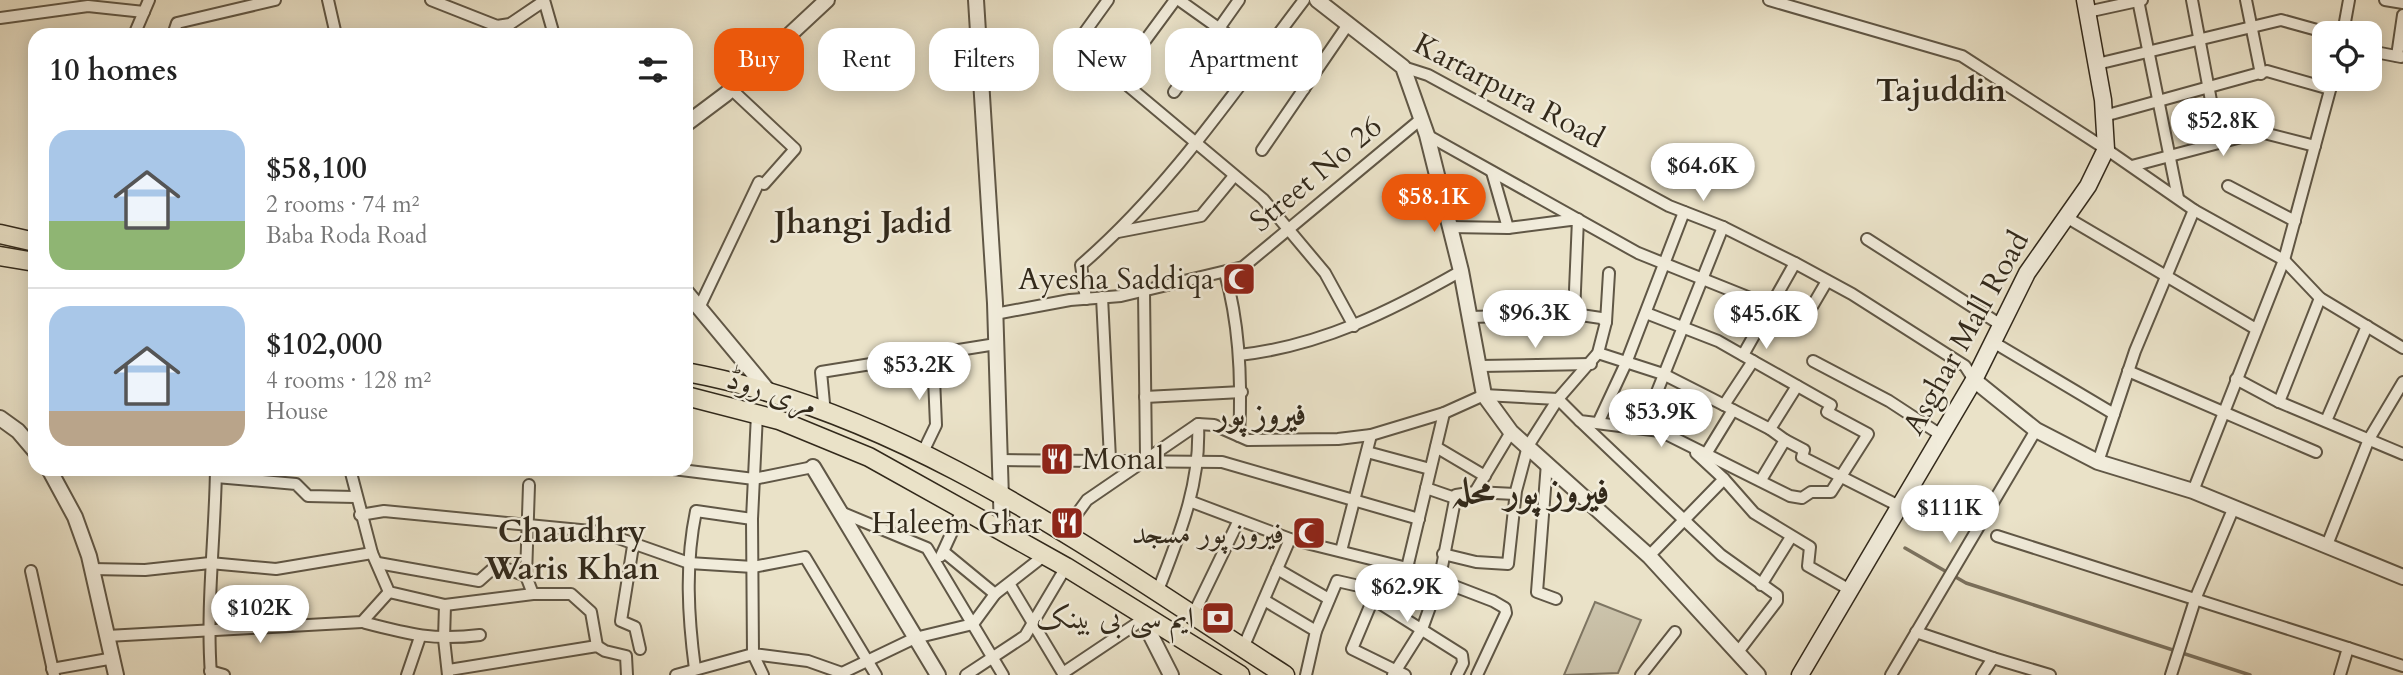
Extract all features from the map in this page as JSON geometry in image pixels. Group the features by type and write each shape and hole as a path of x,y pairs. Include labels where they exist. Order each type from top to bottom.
{"main road":[{"name":"Asghar Mall Road","path":"1800,675 1974,380 2027,273 2088,186 2106,149 2104,116 2086,6"},
{"path":"0,234 28,240"},
{"path":"0,256 28,261"},
{"name":"مری روڈ","path":"693,374 771,394 876,432 922,454 1063,533 1286,675"},
{"name":"مری روڈ","path":"693,398 779,420 869,457 1066,567 1141,617 1240,675"}],"street":[{"path":"137,28 149,0"},
{"path":"175,28 177,23 275,0"},
{"path":"328,0 334,28"},
{"path":"431,0 497,26 510,23 544,0 552,28"},
{"path":"797,28 827,0"},
{"path":"976,0 995,314 1002,531"},
{"path":"1088,28 1108,0"},
{"path":"1151,34 1177,0 1219,28 1239,0"},
{"path":"1283,28 1304,0"},
{"name":"Kartarpura Road","path":"1317,0 1403,67 1428,75 1684,212 1723,226 1795,263 1965,366 1974,380"},
{"path":"1769,0 1962,56 2132,166 2194,210 2284,260 2320,298 2403,348"},
{"path":"2086,6 2140,0 2178,198"},
{"path":"2192,0 2219,143"},
{"path":"2246,0 2261,75"},
{"path":"2345,21 2349,0"},
{"path":"2385,0 2403,3"},
{"path":"0,18 88,6 144,12"},
{"path":"2382,53 2400,56 2403,15"},
{"path":"2096,64 2281,20 2312,29"},
{"path":"1322,63 1349,23"},
{"path":"1403,67 1427,135 1461,271 1484,396 1511,432 1649,556 1758,675"},
{"path":"2104,116 2261,75 2267,71 2312,80"},
{"path":"693,119 728,91"},
{"path":"699,308 762,183 795,149 733,91"},
{"path":"1136,91 1263,199 1325,273 1354,327"},
{"path":"1086,299 1081,265 1118,232 1221,114 1237,91"},
{"path":"1262,150 1303,91"},
{"path":"2193,491 2284,260 2329,91"},
{"name":"Street No 26","path":"995,314 1144,291 1243,267 1421,120"},
{"path":"2132,166 2260,132 2315,146"},
{"path":"1427,135 1665,265 1755,300 1800,327 1827,281"},
{"path":"1492,172 1508,228"},
{"path":"1118,232 1201,216 1234,176"},
{"path":"2228,186 2295,221"},
{"path":"2098,462 2128,371 2194,210"},
{"path":"1598,423 1626,363 1684,212"},
{"path":"2066,217 2256,329"},
{"path":"1450,227 1508,228 1578,219"},
{"path":"1574,314 1578,219"},
{"path":"1643,427 1723,226"},
{"path":"1867,239 2001,325"},
{"path":"1706,454 1729,407 1769,308 1795,263"},
{"path":"1239,355 1263,353 1354,327 1461,271"},
{"path":"1443,554 1476,562 1508,564 1515,494 1528,446 1558,399 1598,354 1606,323 1609,272"},
{"path":"1225,273 1234,303 1239,355 1242,392 1239,436"},
{"path":"1144,291 1144,458"},
{"path":"1102,297 1110,459"},
{"path":"2279,402 2320,298"},
{"path":"693,301 771,394"},
{"path":"1580,421 1643,427 1684,442 1790,496 1802,498 1811,492 1831,492 1868,435 1827,412 1831,405 1748,358 1681,326 1646,313"},
{"path":"1470,317 1574,314 1601,318 1606,323"},
{"path":"2326,421 2367,326"},
{"path":"1993,342 2114,414"},
{"path":"825,414 821,372 996,344"},
{"path":"1598,354 1663,374 1729,407 1804,450 1802,457 1899,506"},
{"path":"922,454 936,425 933,355"},
{"path":"1813,361 1889,401 1941,435"},
{"path":"1480,366 1591,364"},
{"path":"2128,371 2316,452"},
{"path":"2236,379 2279,402 2403,454"},
{"path":"1974,380 2036,430 2098,462 2193,491 2403,577"},
{"path":"2326,545 2369,439 2403,382"},
{"path":"1770,429 1797,386"},
{"path":"1145,397 1242,392"},
{"path":"1063,533 1087,500 1144,458 1198,424 1213,425 1248,440 1371,435 1484,396 1558,399 1721,555 1777,595 1777,601 1738,652"},
{"path":"1306,675 1315,631 1337,580 1391,593 1407,568 1444,412"},
{"path":"757,414 752,519 753,654 763,675"},
{"path":"0,418 18,431 28,443"},
{"path":"1157,593 1192,502 1199,459 1198,424"},
{"path":"1891,675 2036,430"},
{"path":"1475,492 1511,432"},
{"path":"1341,551 1371,435"},
{"path":"1761,480 1785,440"},
{"path":"1684,442 1724,478 1754,513 1810,547 1808,566 1850,590"},
{"path":"1436,447 1485,476"},
{"path":"1367,452 1430,469"},
{"path":"999,460 1144,458 1222,462 1419,519"},
{"path":"1547,463 1537,592 1556,599"},
{"path":"693,471 754,479 813,467 938,675"},
{"path":"53,476 75,517 91,569 116,675"},
{"path":"216,476 209,563 210,673 225,675"},
{"path":"238,476 296,484 308,496 355,497"},
{"path":"351,476 360,515 389,592"},
{"path":"1649,556 1724,478"},
{"path":"529,485 526,576 533,594"},
{"path":"1426,488 1455,498 1475,492 1515,494"},
{"path":"1455,498 1439,582 1422,629 1398,673 1352,649 1370,601 1376,600 1422,629 1462,655 1463,663 1457,675"},
{"path":"1192,502 1290,539 1407,568 1493,601 1507,611 1477,675"},
{"path":"937,564 963,508"},
{"path":"2171,675 2196,597 2234,508"},
{"path":"360,515 383,511 601,532 634,546 688,563 753,567 804,557 876,675"},
{"path":"695,670 688,620 688,563 696,511 752,519"},
{"path":"838,511 927,548 1003,675"},
{"path":"1193,615 1239,520"},
{"path":"1997,536 2196,597 2403,666"},
{"path":"1761,585 1791,537"},
{"path":"1243,648 1290,539"},
{"path":"634,546 621,621 635,627 640,649"},
{"path":"944,552 995,594"},
{"path":"676,675 753,654 808,661 842,673 915,638 973,624 995,594 1010,585 1045,555"},
{"path":"91,569 145,570 209,563 276,569 375,558 479,581 497,565 526,576"},
{"path":"966,675 1025,636 1066,567"},
{"path":"1277,569 1329,599"},
{"path":"31,571 53,672 114,658"},
{"path":"1010,585 1064,674 1141,617 1171,675"},
{"path":"389,592 445,605 533,594 571,594 591,612 597,646 605,652 626,656 626,675"},
{"path":"362,622 389,592"},
{"path":"1264,600 1315,631"},
{"path":"445,605 444,639 449,673 597,646"},
{"path":"107,636 362,622 420,637 444,639 480,635"},
{"path":"1642,675 1675,632"},
{"path":"1916,632 2050,675"},
{"path":"407,675 420,637"},
{"path":"2340,675 2348,648"},
{"path":"1982,675 1993,658"},
{"path":"808,661 816,675"}],"shaded area":[{"path":"1595,602 1641,620 1618,673 1564,675"}],"waterway":[{"path":"1905,548 1966,583 2250,675"}],"place":[{"name":"Ayesha Saddiqa","path":"1239,279"},
{"name":"Monal","path":"1057,459"},
{"name":"Haleem Ghar","path":"1067,523"},
{"name":"فیروز پور مسجد","path":"1309,533"},
{"name":"ایم سی بی بینک","path":"1218,618"}],"district":[{"name":"Tajuddin","path":"1941,91"},
{"name":"Jhangi Jadid","path":"863,223"},
{"name":"فیروز پور","path":"1261,415"},
{"name":"فیروز پور محلہ","path":"1530,491"},
{"name":"Chaudhry Waris Khan","path":"572,550"}]}
